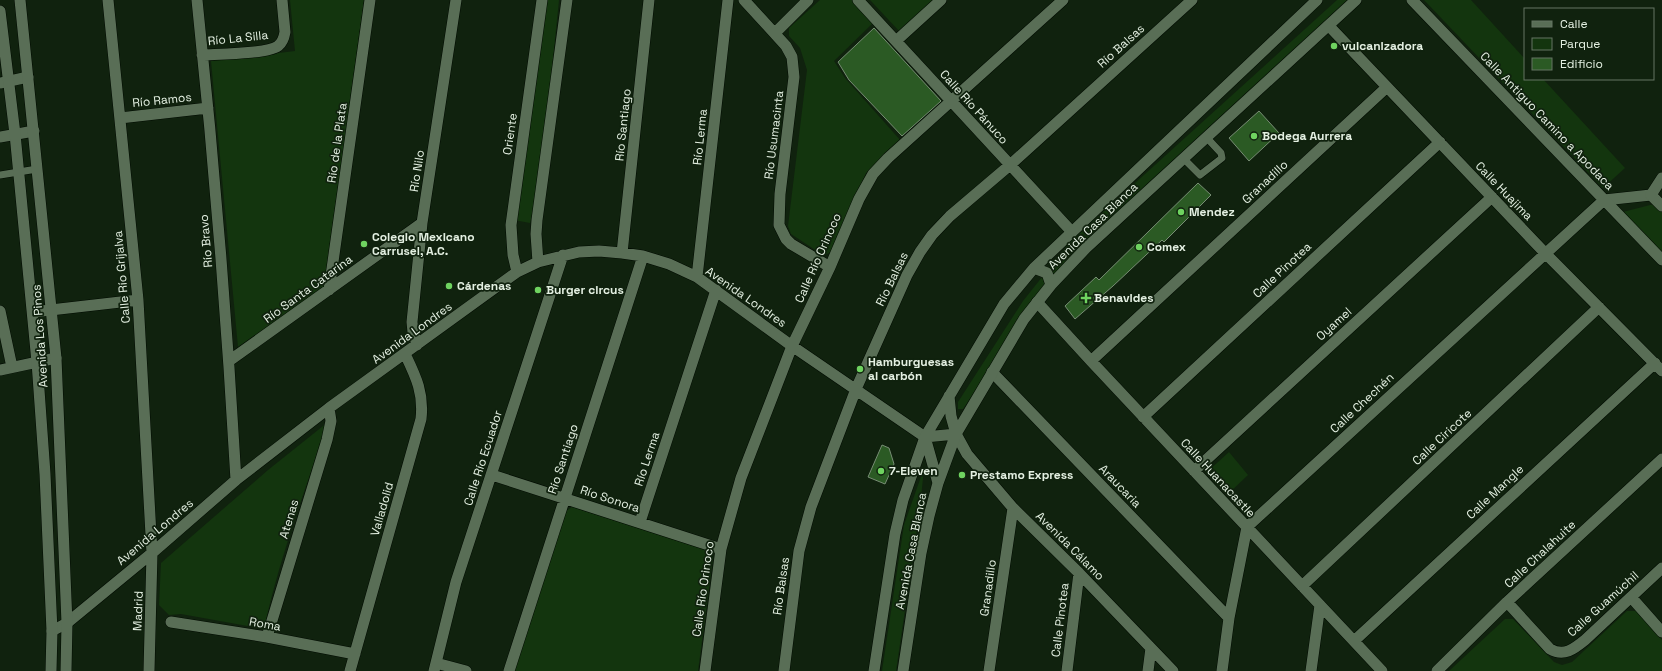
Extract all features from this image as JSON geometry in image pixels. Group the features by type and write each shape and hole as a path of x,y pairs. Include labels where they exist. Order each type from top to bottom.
{"street":[{"name":"Avenida Los Pinos","path":"20,0 56,358 67,623 66,671"},
{"name":"Calle Río Grijalva","path":"108,0 138,300 152,553"},
{"name":"Río Bravo","path":"197,0 208,108 229,361 236,480"},
{"name":"Río La Silla","path":"202,55 272,49 284,38 285,27 282,0"},
{"name":"Río de la Plata","path":"329,290 370,0"},
{"name":"Río Nilo","path":"417,345 412,322 422,223 456,0"},
{"name":"Oriente","path":"517,272 513,255 511,225 542,0"},
{"path":"538,262 536,234 537,220 567,0"},
{"name":"Río Santiago","path":"622,253 649,0"},
{"name":"Río Lerma","path":"697,277 728,0"},
{"name":"Río Usumacinta","path":"744,0 789,51 794,67 780,194 779,225 786,239 791,244 830,267"},
{"path":"774,34 808,0"},
{"name":"Calle Río Pánuco","path":"858,0 1072,232"},
{"path":"896,41 941,0"},
{"name":"Calle Río Orinoco","path":"705,671 721,549 740,478 792,346 873,174 888,158 952,102 1063,0"},
{"name":"Río Balsas","path":"784,671 799,551 811,507 856,389 907,275 920,252 932,235 950,216 1010,165 1192,0"},
{"name":"Avenida Casa Blanca","path":"874,671 895,534 903,500 925,437 1004,304 1034,268 1318,0"},
{"name":"Avenida Casa Blanca","path":"903,671 921,553 938,483 956,434 1024,319 1051,285 1086,248 1356,0"},
{"name":"Calle Antiguo Camino a Apodaca","path":"1412,0 1662,260"},
{"name":"Avenida Los Pinos","path":"0,11 4,82 15,134 37,362 45,474 52,631 51,671"},
{"name":"Calle Huajima","path":"1329,26 1545,253 1658,367"},
{"path":"4,82 28,77"},
{"name":"Granadillo","path":"1091,362 1387,87"},
{"name":"Río Ramos","path":"120,118 208,108"},
{"path":"0,137 34,130"},
{"name":"Calle Pinotea","path":"1143,417 1440,142"},
{"path":"1604,200 1651,194 1662,178"},
{"path":"1651,194 1662,206"},
{"name":"Oyamel","path":"1194,470 1492,198"},
{"name":"Calle Chechén","path":"1247,527 1604,200"},
{"name":"Río Santa Catarina","path":"229,361 422,223"},
{"name":"Avenida Londres","path":"52,631 67,623 152,553 236,480 329,408 517,272 538,262 563,255 579,252 599,251 643,256 669,264 697,277 792,346 925,437"},
{"name":"Calle Río Ecuador","path":"435,667 456,582 563,255"},
{"name":"Río Santiago","path":"509,671 643,256"},
{"path":"1034,268 1047,274 1051,285"},
{"name":"Río Lerma","path":"640,522 716,290"},
{"path":"33,312 138,300"},
{"name":"Calle Huanacastle","path":"1037,302 1091,362 1382,671"},
{"name":"Calle Ciricote","path":"1302,586 1599,307"},
{"path":"0,311 12,367"},
{"name":"Valladolid","path":"350,671 421,419 421,393 405,354"},
{"path":"0,370 56,358"},
{"name":"Calle Mangle","path":"1354,641 1658,367"},
{"name":"Araucaria","path":"992,372 1229,618"},
{"name":"Avenida Cálamo","path":"949,396 950,416 956,434 967,454 1013,508 1079,573 1173,671"},
{"name":"Atenas","path":"267,637 327,440 331,421 329,408"},
{"path":"938,483 925,437 956,434"},
{"name":"Calle Chalahuite","path":"1437,671 1507,602 1662,459"},
{"name":"Río Sonora","path":"492,475 721,549"},
{"name":"Granadillo","path":"989,671 1013,508"},
{"path":"1222,671 1229,618 1247,527"},
{"name":"Madrid","path":"149,671 152,553"},
{"name":"Calle Guamúchil","path":"1507,602 1544,643 1554,651 1563,652 1573,649 1578,645 1662,568"},
{"name":"Calle Pinotea","path":"1067,671 1079,573"},
{"path":"1631,597 1662,632"},
{"path":"1311,671 1320,605"},
{"name":"Roma","path":"171,622 267,637 355,654"},
{"path":"1148,671 1151,648"},
{"path":"435,667 466,671"}],"lane":[{"path":"1184,159 1200,175 1203,175 1222,158 1221,153 1207,138"},
{"path":"0,175 37,168"}],"green space":[{"path":"290,0 364,0 324,286 238,347 211,61 295,51"},
{"path":"546,0 559,0 541,177 530,223 514,220"},
{"path":"820,0 855,0 874,22 834,61 845,78 901,141 866,173 830,253 823,255 791,234 788,226 807,70 800,48 789,36 789,28"},
{"path":"870,0 935,0 900,32"},
{"path":"1337,0 1347,0 1072,253 1033,303 963,409 958,409 958,402 1023,301 1070,242"},
{"path":"1424,0 1471,0 1524,58 1524,80 1544,80 1625,168 1603,188"},
{"path":"1654,204 1662,212 1662,252 1623,212"},
{"path":"328,422 285,551 264,629 181,614 169,615 159,605 161,563 268,470"},
{"path":"1229,452 1248,475 1227,495 1206,473"},
{"path":"924,468 920,508 896,671 882,671 904,525"},
{"path":"572,507 709,551 713,558 698,671 513,671 566,511"},
{"path":"1627,611 1636,611 1662,640 1662,671 1449,671 1505,619 1513,619 1554,662 1562,665 1572,662"}],"building":[{"path":"874,28 941,101 902,136 849,80 838,62"},
{"name":"Bodega Aurrera","path":"1259,111 1279,133 1249,161 1229,138"},
{"path":"1198,183 1211,195 1164,242 1162,240 1075,319 1065,306 1096,277 1099,280"},
{"name":"7-Eleven","path":"882,445 889,448 894,464 885,484 868,477"}],"place":[{"name":"vulcanizadora","path":"1334,46"},
{"name":"Bodega Aurrera","path":"1254,136"},
{"name":"Mendez","path":"1181,212"},
{"name":"Colegio Mexicano Carrusel, A.C.","path":"364,244"},
{"name":"Comex","path":"1139,247"},
{"name":"Cárdenas","path":"449,286"},
{"name":"Burger circus","path":"538,290"},
{"name":"Benavides","path":"1086,298"},
{"name":"Hamburguesas al carbón","path":"860,369"},
{"name":"7-Eleven","path":"881,471"},
{"name":"Prestamo Express","path":"962,475"}]}
